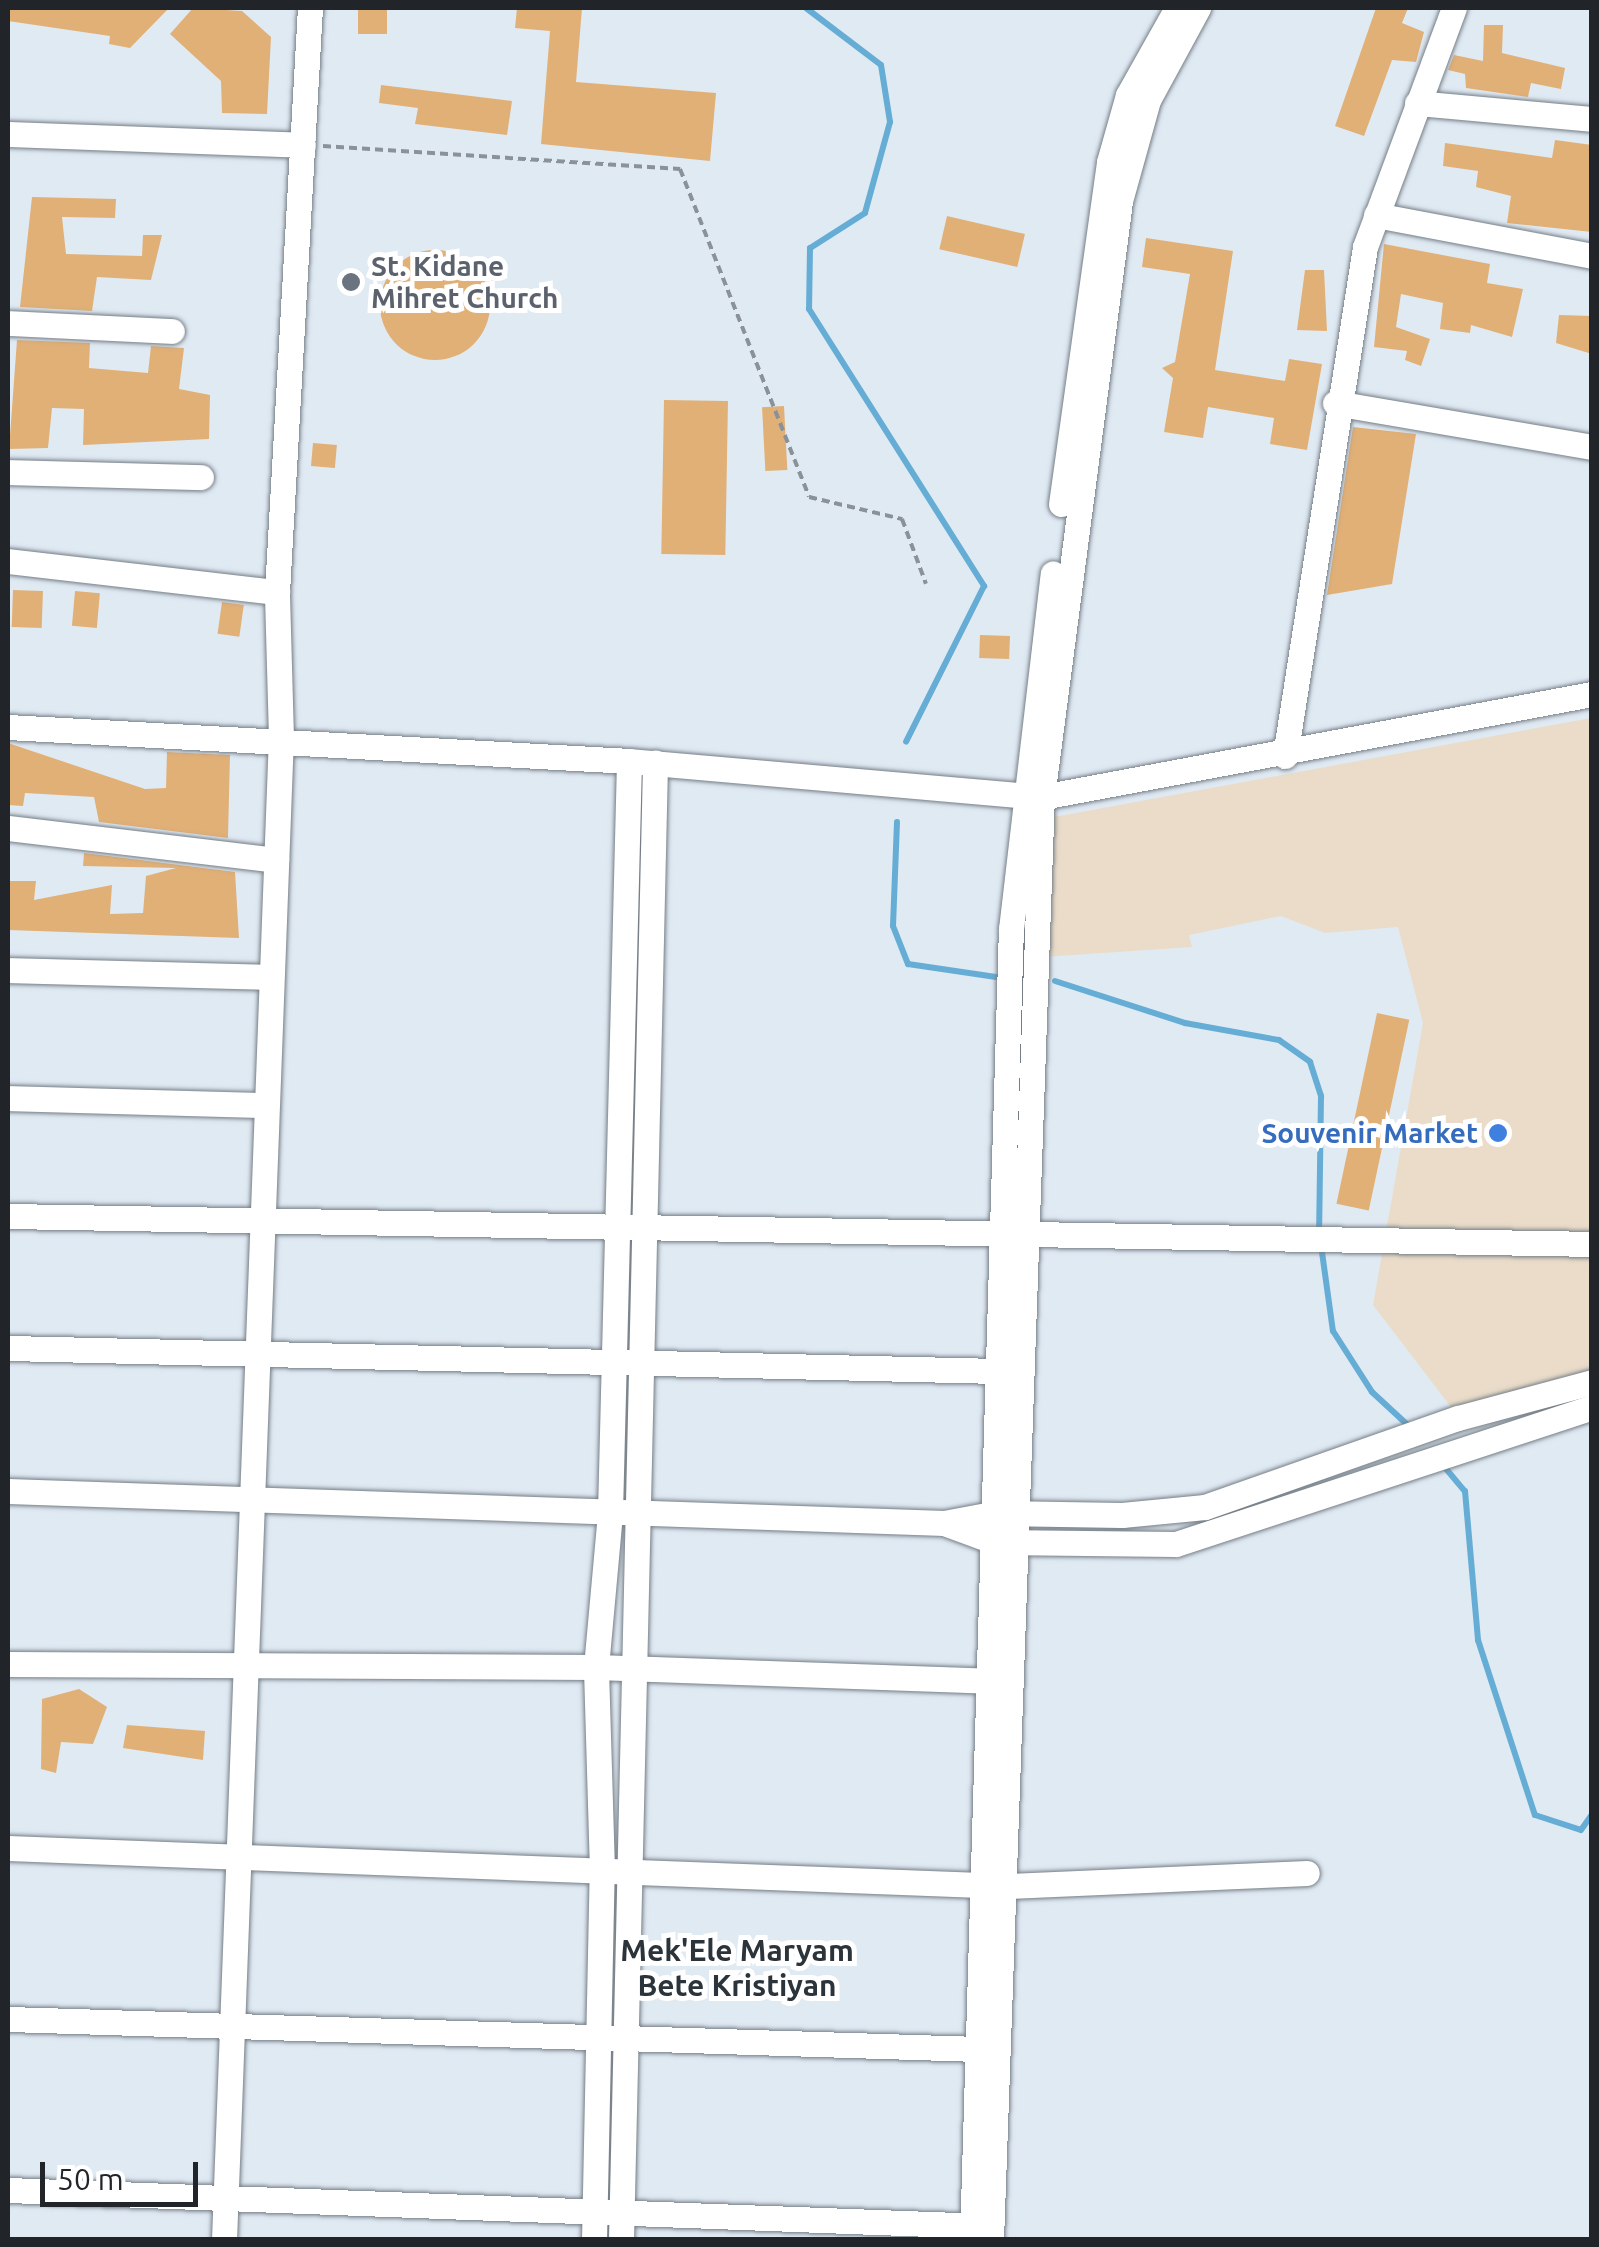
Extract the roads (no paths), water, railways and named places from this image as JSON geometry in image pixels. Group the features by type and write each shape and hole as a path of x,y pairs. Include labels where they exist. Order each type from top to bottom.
{"street":[{"path":"224,2240 281,738 277,592 310,8"},
{"path":"982,2232 1008,1543 1021,930 1033,796 1089,349 1108,162 1128,95 1177,8"},
{"path":"1089,349 1137,134 1198,8"},
{"path":"1285,756 1335,403 1376,215 1454,8"},
{"path":"1417,103 1592,119"},
{"path":"8,134 303,145"},
{"path":"1376,215 1592,256"},
{"path":"8,323 172,331"},
{"path":"1335,403 1592,448"},
{"path":"8,472 201,477"},
{"path":"8,562 277,592"},
{"path":"8,727 281,738 628,760 1033,796 1285,756 1592,694"},
{"path":"594,2240 602,1871 596,1666 610,1512 628,760"},
{"path":"621,2240 655,762"},
{"path":"8,828 276,860"},
{"path":"8,970 271,978"},
{"path":"8,1098 266,1105"},
{"path":"8,1216 1592,1244"},
{"path":"1008,1513 1000,1371 1014,1235"},
{"path":"8,1348 1000,1371"},
{"path":"8,1491 944,1523 1008,1513 1204,1507 1458,1418 1592,1382"},
{"path":"944,1523 1008,1543 1176,1544 1592,1407"},
{"path":"8,1664 596,1666 1002,1681"},
{"path":"8,1848 996,1886 1307,1873"},
{"path":"982,2232 978,2049 996,1886"},
{"path":"8,2019 978,2049"},
{"path":"8,2190 622,2212 982,2232"}],"waterway":[{"path":"806,8 881,65 890,122 865,213 810,248 809,309 984,586 906,742"},
{"path":"897,822 893,926 908,964 996,977"},
{"path":"1055,981 1185,1023 1279,1040 1310,1062 1321,1096 1319,1233"},
{"path":"1321,1245 1333,1331 1372,1392 1411,1428"},
{"path":"1442,1464 1465,1491 1478,1640 1535,1815 1581,1830 1592,1814"}],"place":[{"name":"St. Kidane Mihret Church","path":"351,282"},
{"name":"Souvenir Market","path":"1498,1133"}],"district":[{"name":"Mek'Ele Maryam Bete Kristiyan","path":"737,1967"}]}
